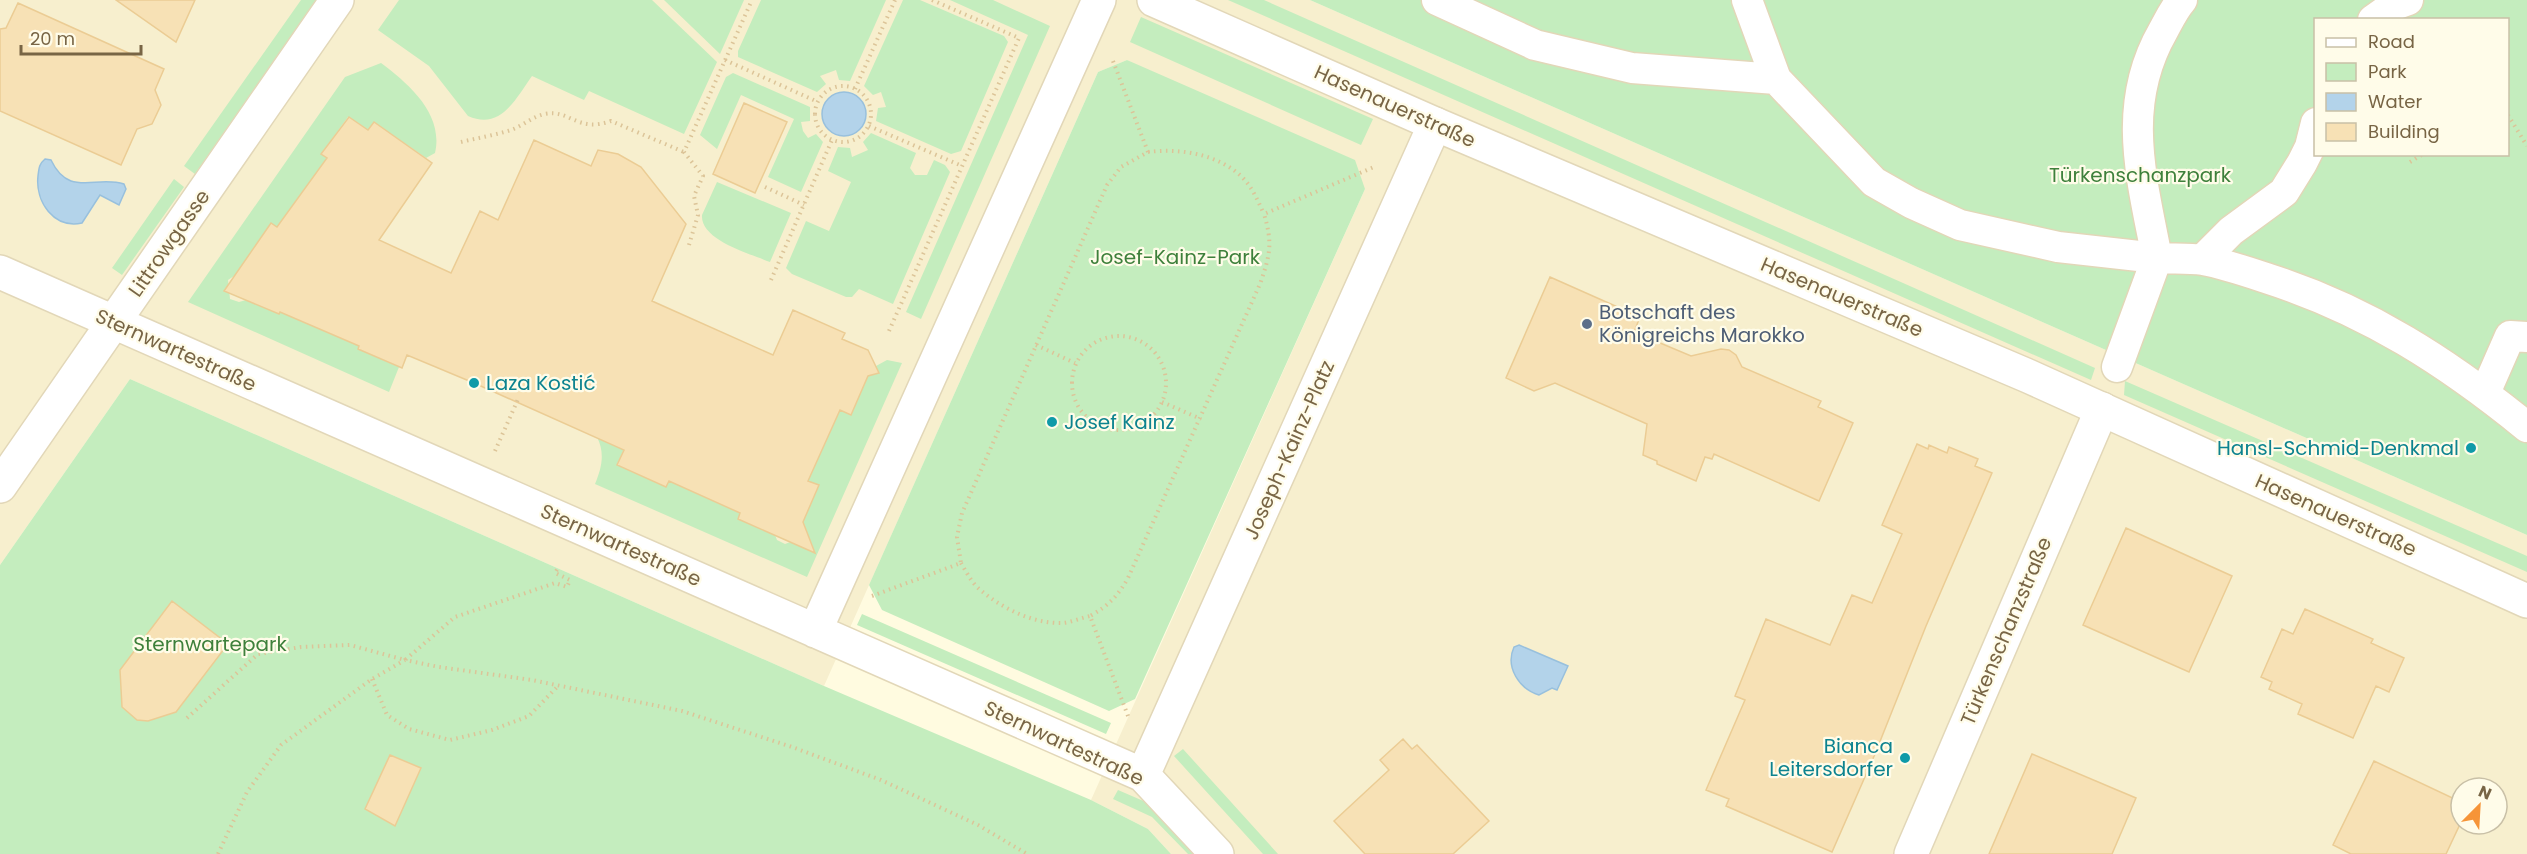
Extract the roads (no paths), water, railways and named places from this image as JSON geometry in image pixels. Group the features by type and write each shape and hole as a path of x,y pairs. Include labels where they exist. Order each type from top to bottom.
{"street":[{"name":"Littrowgasse","path":"0,486 337,0"},
{"path":"815,631 1099,0"},
{"name":"Hasenauerstraße","path":"1154,0 1435,124 2102,409 2527,601"},
{"path":"1437,0 1535,45 1632,68 1776,79"},
{"path":"1747,0 1776,79 1874,182 1911,203 1960,225 2058,247 2157,258 2202,260 2301,289 2340,304 2405,339 2485,393 2527,427"},
{"path":"2117,367 2157,258 2140,169 2137,136 2138,106 2145,70 2157,41 2182,0"},
{"path":"2376,18 2394,5 2408,0"},
{"name":"Joseph-Kainz-Platz","path":"1143,776 1435,124"},
{"path":"2202,260 2231,231 2284,192 2310,147 2314,131"},
{"name":"Sternwartestraße","path":"0,272 1143,776 1217,854"},
{"path":"2485,393 2510,336 2527,337"},
{"name":"Türkenschanzstraße","path":"1911,854 2102,409"}],"water":[{"path":"844,92 859,99 866,114 859,129 844,136 829,129 822,114 829,99"},
{"path":"45,159 51,160 58,172 74,182 124,184 126,189 119,205 100,195 82,223 72,224 55,218 43,204 38,186 39,168"},
{"path":"1519,645 1568,666 1557,690 1552,688 1539,695 1525,688 1516,676 1511,662 1514,647"}],"place":[{"name":"Botschaft des Königreichs Marokko","path":"1587,324"},
{"name":"Laza Kostić","path":"474,383"},
{"name":"Josef Kainz","path":"1052,422"},
{"name":"Hansl-Schmid-Denkmal","path":"2471,448"},
{"name":"Bianca Leitersdorfer","path":"1905,758"}],"park label":[{"name":"Türkenschanzpark","path":"2140,175"},
{"name":"Josef-Kainz-Park","path":"1175,257"},
{"name":"Sternwartepark","path":"210,644"}]}
